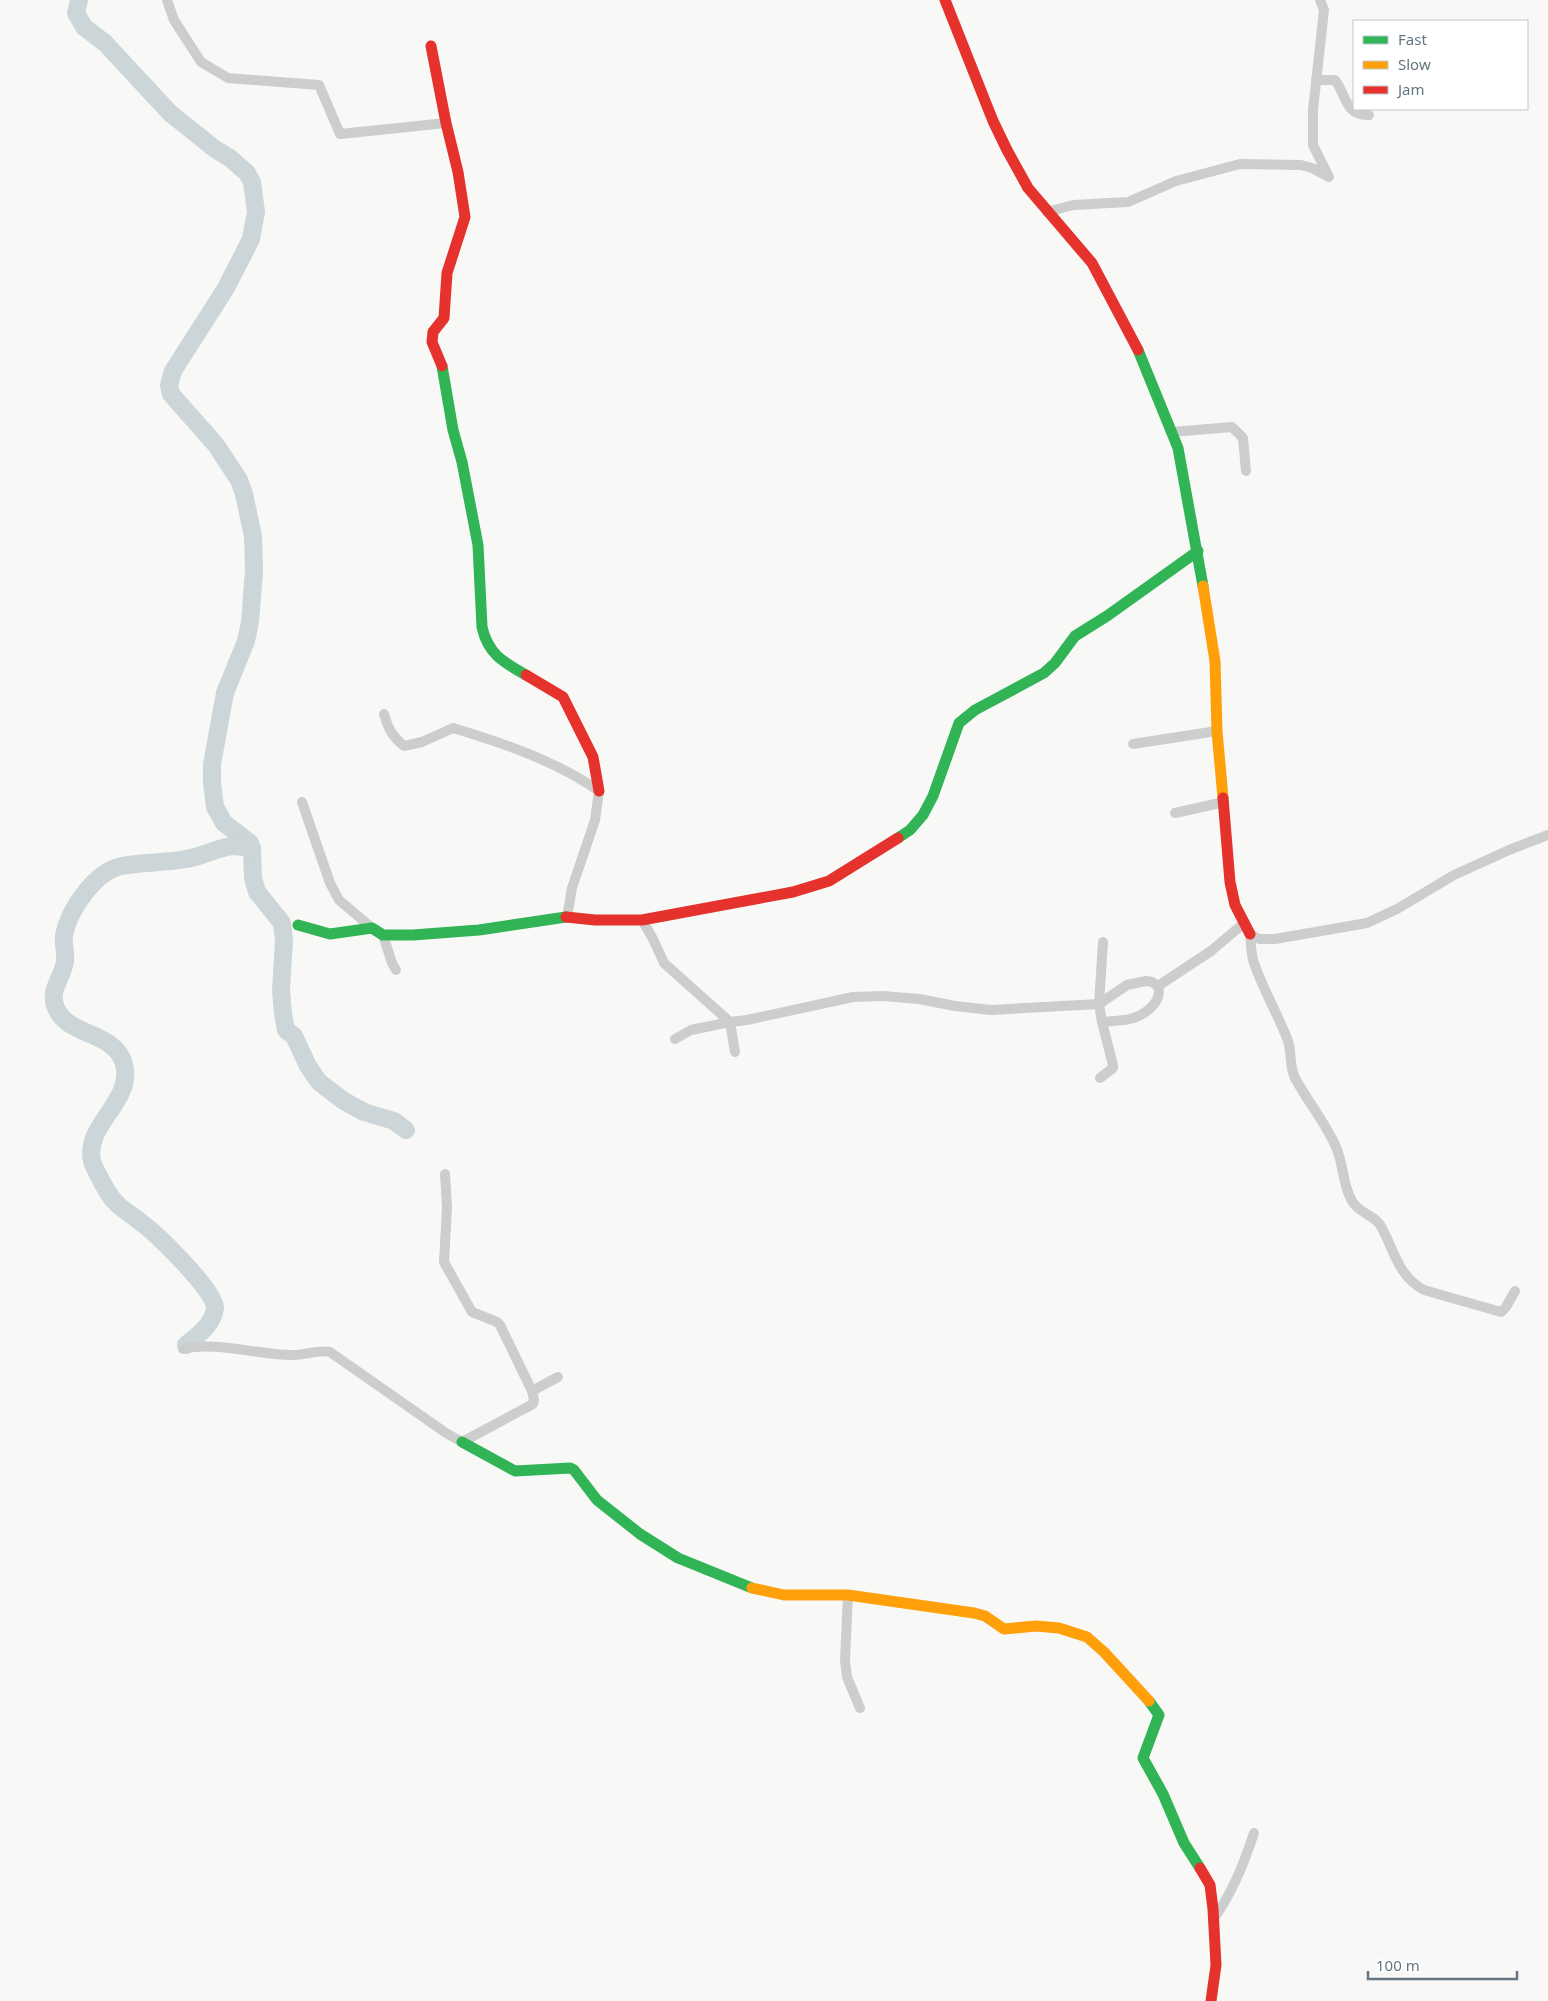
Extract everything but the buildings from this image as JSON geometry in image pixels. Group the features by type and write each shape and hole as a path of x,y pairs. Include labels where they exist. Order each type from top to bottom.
{"street":[{"path":"167,0 174,20 201,62 228,78 319,85 340,134 446,123"},
{"path":"945,0 993,121 1007,150 1028,188 1092,263 1137,349 1172,432 1183,469 1198,551 1214,661 1217,731 1230,882 1235,905 1246,929 1253,960 1288,1043 1291,1067 1297,1081 1325,1124 1336,1147 1348,1193 1358,1210 1371,1216 1382,1227 1397,1263 1415,1286 1501,1312 1515,1291"},
{"path":"1301,165 1310,157 1313,145 1316,80 1324,10 1320,0"},
{"path":"431,46 458,172 464,217 447,273 444,318 431,337 441,362 453,430 462,462 478,545 484,640 491,650 504,662 563,697 593,757 596,767 599,791 595,820 572,888 567,916"},
{"path":"1316,80 1335,80 1342,89 1352,111 1358,115 1369,115"},
{"path":"1047,212 1073,206 1128,202 1170,183 1240,164 1301,165 1312,168 1328,177 1313,145"},
{"path":"1172,432 1232,427 1243,438 1246,471"},
{"path":"302,802 330,884 339,900 383,935 413,935 479,930 567,916 595,920 642,920 793,892 818,885 829,881 910,830 923,814 933,796 955,731 964,718 1044,673 1055,663 1075,636 1115,611 1176,565 1198,551"},
{"path":"384,714 388,728 395,739 404,746 422,742 453,728 536,757 580,778 599,791"},
{"path":"1132,744 1217,731"},
{"path":"1175,813 1224,802"},
{"path":"1246,929 1259,939 1275,939 1367,923 1397,909 1454,875 1548,835"},
{"path":"642,920 664,963 707,999 730,1022 736,1052"},
{"path":"298,925 330,934 372,928"},
{"path":"1158,986 1246,929"},
{"path":"383,935 396,970"},
{"path":"1100,1078 1113,1068 1099,1004 1103,942"},
{"path":"675,1039 691,1030 853,997 883,996 910,998 991,1010 1099,1004 1127,985 1146,981 1158,986"},
{"path":"1102,1022 1130,1019 1141,1014 1158,1001 1160,996 1158,986"},
{"path":"444,1174 446,1207 444,1262 472,1312 500,1325 532,1390 534,1400 533,1404 462,1442"},
{"path":"183,1349 200,1346 294,1355 318,1351 330,1352 423,1417 462,1442 515,1471 570,1468 574,1470 598,1500 640,1534 678,1558 753,1588 784,1594 848,1595 981,1614 1009,1630 1036,1626 1068,1630 1086,1637 1104,1652 1156,1709 1159,1715 1143,1758 1163,1794 1184,1844 1210,1885 1216,1965 1211,2001"},
{"path":"532,1390 558,1378"},
{"path":"848,1595 845,1660 847,1677 860,1708"},
{"path":"1213,1920 1229,1898 1243,1866 1254,1833"}],"waterway":[{"path":"79,0 76,13 84,27 105,43 170,113 215,149 230,158 247,173 252,182 256,212 251,239 226,288 173,371 169,385 171,394 216,445 239,480 253,536 254,571 250,622 246,641 225,693 212,764 215,807 224,823 250,843 252,848 253,878 257,892 282,923 284,941 281,990 286,1030 294,1036 308,1066 319,1082 344,1101 364,1112 394,1121 406,1130"},
{"path":"186,1345 208,1325 214,1314 213,1300 197,1277 172,1251 111,1197 92,1161 91,1148 95,1136 122,1090 125,1078 124,1064 119,1053 111,1045 80,1030 62,1017 56,1008 54,995 64,967 64,935 71,914 85,893 102,875 122,866 186,859 233,846 252,848"}],"traffic: fast":[{"path":"1138,350 1178,448 1203,586"},
{"path":"442,366 453,430 462,462 478,545 482,627 492,651 510,666 526,675"},
{"path":"898,838 910,830 923,815 933,796 959,723 975,710 1044,673 1055,663 1075,636 1107,616 1198,551"},
{"path":"298,925 330,934 372,928 383,935 413,935 479,930 566,917"},
{"path":"462,1442 515,1471 570,1468 574,1470 597,1500 640,1534 678,1558 752,1588"},
{"path":"1149,1701 1159,1715 1143,1758 1163,1794 1184,1843 1200,1868"}],"traffic: slow":[{"path":"1203,586 1215,661 1217,731 1223,798"},
{"path":"752,1588 784,1595 848,1595 974,1613 985,1616 1004,1629 1036,1626 1059,1628 1087,1637 1104,1652 1149,1701"}],"traffic: jam":[{"path":"945,0 993,121 1007,150 1028,188 1092,263 1138,350"},
{"path":"431,46 458,172 465,217 447,273 444,318 433,332 432,342 442,366"},
{"path":"526,675 563,697 593,757 599,791"},
{"path":"1223,798 1230,882 1235,905 1250,934"},
{"path":"566,917 595,920 642,920 793,892 829,881 898,838"},
{"path":"1200,1868 1210,1885 1213,1909 1216,1965 1211,2001"}]}
